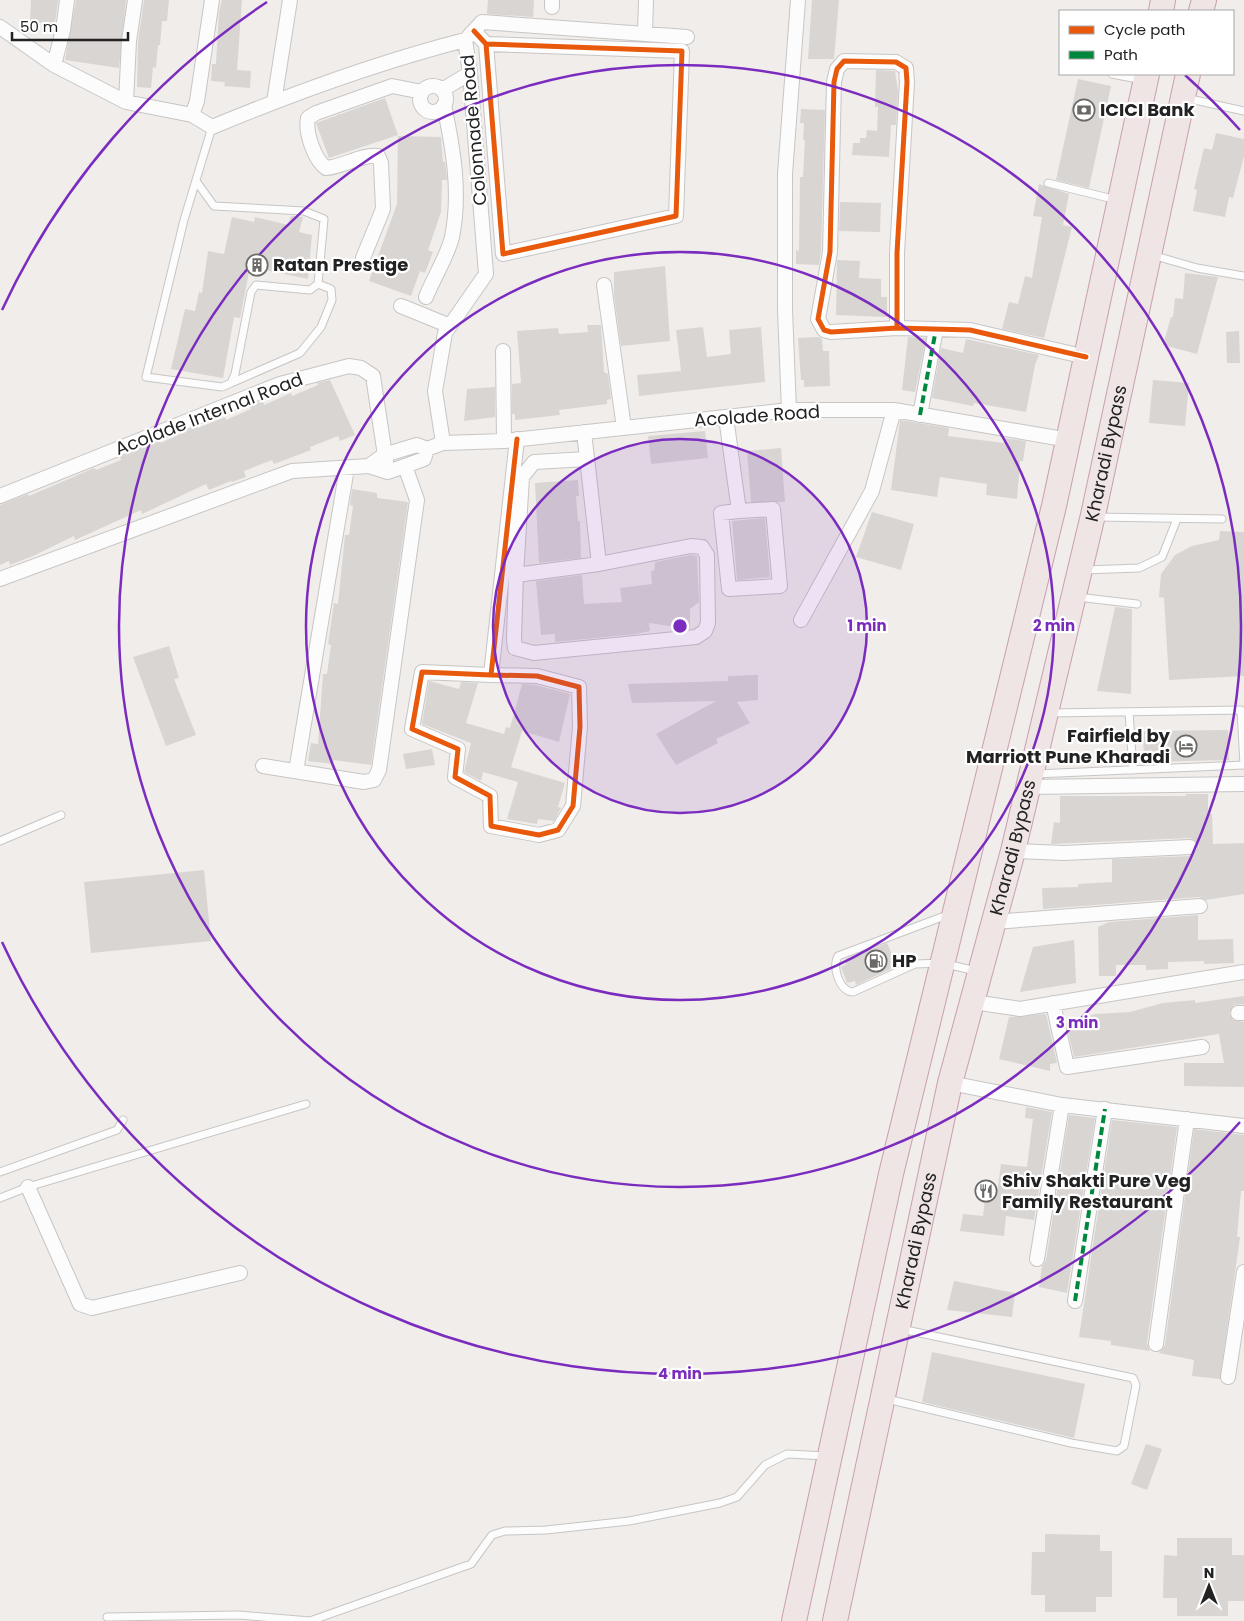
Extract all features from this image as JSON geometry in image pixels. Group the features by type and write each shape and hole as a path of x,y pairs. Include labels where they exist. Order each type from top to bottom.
{"highway":[{"name":"Kharadi Bypass","path":"836,1620 950,1083 1013,851 1028,781 1092,517 1188,75"},
{"path":"794,1621 877,1234 1069,440 1147,77"}],"street":[{"path":"54,65 63,30 66,0"},
{"path":"126,102 129,42 135,0"},
{"path":"192,115 197,101 212,0"},
{"path":"274,102 290,0"},
{"path":"645,33 646,0"},
{"path":"789,410 785,310 786,174 798,0"},
{"path":"486,44 503,254 676,216 682,50 486,44 469,36 482,22 687,37"},
{"path":"0,27 54,65 126,102 192,115 212,127"},
{"name":"Colonnade Road","path":"212,127 274,102 469,36 470,73 486,274 445,333 434,391 443,443"},
{"path":"897,328 897,253 907,82 906,68 896,62 844,61 836,69 834,82 830,252 818,319 824,330 831,332 897,328 970,330 1086,357"},
{"path":"442,90 470,73"},
{"path":"363,258 383,208 381,162 378,156 371,156 336,167 326,168 319,163 306,126 308,118 316,113 392,86 422,92 431,86 442,90 446,97 444,105 453,152 456,181 452,238 426,297"},
{"path":"422,92 420,102 425,109 434,112 444,105"},
{"path":"604,285 624,428"},
{"path":"401,306 450,326"},
{"path":"920,415 936,329"},
{"path":"491,675 511,440 503,351"},
{"name":"Acolade Internal Road","path":"0,496 280,384 349,366 362,368 373,376 388,472"},
{"name":"Acolade Road","path":"443,443 511,440 789,410 894,410 1069,440"},
{"path":"800,620 872,491 894,410"},
{"path":"726,417 739,511"},
{"path":"584,432 599,564"},
{"path":"369,466 384,455 417,445 427,449 443,443"},
{"path":"0,578 292,470 369,466 388,472 424,459 427,449"},
{"path":"516,575 599,564 690,546 702,547 707,555 708,622 705,631 696,636 534,653 515,648 516,575 522,477 534,462 587,459"},
{"path":"263,766 364,782 374,780 379,770 416,500 405,466"},
{"path":"296,771 348,468"},
{"path":"773,509 780,586 730,590 721,513 739,511 773,509"},
{"path":"422,672 491,675 537,676 579,687 580,727 573,806 558,830 539,835 491,826 490,796 455,778 458,749 412,729 422,672"},
{"path":"1028,781 1244,784"},
{"path":"1013,851 1064,854 1190,847"},
{"path":"994,922 1200,906"},
{"path":"973,1002 1020,1009 1244,972"},
{"path":"1053,1004 1067,1067 1202,1047"},
{"path":"950,1083 1062,1105 1244,1126"},
{"path":"1037,1259 1062,1105"},
{"path":"1075,1301 1105,1109"},
{"path":"1156,1344 1186,1119"},
{"path":"28,1187 80,1304 92,1308 240,1273"},
{"path":"1228,1377 1244,1272"}],"lane":[{"path":"1124,75 1147,77"},
{"path":"1183,97 1244,111"},
{"path":"212,127 184,220 146,377 222,387 300,353 321,327 332,300 331,289 318,284"},
{"path":"196,181 214,206 304,211 324,219 320,241 318,284"},
{"path":"1048,183 1120,200"},
{"path":"1149,255 1197,268 1244,276"},
{"path":"231,383 236,374 252,292 256,285 310,290 318,284"},
{"path":"1092,517 1222,519"},
{"path":"1079,570 1139,568 1162,557 1177,519"},
{"path":"1073,597 1137,604"},
{"path":"1028,781 1133,770 1244,765 1241,710 1045,713"},
{"path":"1129,712 1133,770"},
{"path":"0,841 61,816"},
{"path":"956,912 838,956 835,968 843,987 848,992 853,992 915,964 942,963 981,972"},
{"path":"0,1198 28,1187 306,1104"},
{"path":"0,1172 117,1130 123,1120"},
{"path":"884,1398 1071,1443 1117,1451 1124,1446 1136,1385 1132,1378 899,1328"},
{"path":"108,1617 239,1614 310,1621 470,1564 492,1535 505,1531 546,1530 629,1521 720,1503 737,1497 765,1464 787,1454 829,1456"}],"building":[{"path":"31,0 58,0 55,24 30,22"},
{"path":"76,0 126,0 119,68 65,60"},
{"path":"144,0 169,0 167,21 162,21 160,45 158,45 156,68 153,67 151,88 137,87 138,42"},
{"path":"222,0 242,0 237,70 251,71 250,88 224,86 225,82 211,81 212,64 216,64 219,12"},
{"path":"488,0 534,0 533,17 487,14"},
{"path":"812,0 839,0 834,59 808,59"},
{"path":"876,70 895,71 898,91 896,125 891,125 889,157 852,155 853,143 860,143 860,138 866,138 867,130 877,131 878,107 875,107"},
{"path":"1078,79 1111,86 1089,188 1056,180"},
{"path":"385,98 398,135 329,158 316,123"},
{"path":"801,109 825,110 819,265 796,264 796,250 799,251 800,177 803,177 805,140 803,140 804,123 800,123"},
{"path":"1216,133 1244,139 1244,156 1233,198 1229,197 1225,217 1193,211 1197,190 1194,189 1204,148 1212,150"},
{"path":"398,136 441,137 447,180 442,180 441,212 428,250 433,252 425,273 420,271 411,296 369,281 397,204"},
{"path":"1039,184 1069,194 1063,225 1072,227 1044,338 1002,329 1009,302 1018,304 1025,276 1032,278 1042,217 1033,216"},
{"path":"840,202 881,203 880,232 839,231"},
{"name":"Ratan Prestige","path":"291,216 303,217 299,232 312,235 308,279 250,267 240,318 234,317 223,378 171,369 185,309 195,311 199,292 202,293 208,251 224,254 232,217 254,222 255,217 288,225"},
{"path":"837,260 860,261 859,278 881,279 881,297 887,297 887,317 836,315"},
{"path":"665,266 670,341 621,346 614,295 614,272"},
{"path":"1185,273 1218,277 1197,354 1163,345 1171,317 1173,317 1175,298 1183,299"},
{"path":"587,325 601,325 604,372 608,374 611,399 607,400 607,404 559,410 560,415 515,420 515,414 512,414 512,384 521,383 517,331 558,328 559,334 588,332"},
{"path":"703,327 707,357 731,354 729,330 761,327 765,382 639,396 637,375 681,371 676,330"},
{"path":"1239,331 1240,363 1227,363 1226,332"},
{"path":"819,337 822,339 823,351 829,351 830,386 804,387 804,380 801,380 798,338"},
{"path":"908,337 926,338 915,392 902,390"},
{"path":"966,339 1039,355 1035,365 1026,412 974,403 973,406 932,398 941,348 963,353"},
{"path":"330,380 355,435 340,441 338,436 310,447 311,450 274,464 272,460 244,471 246,477 209,490 206,484 142,514 141,510 75,540 74,536 33,556 10,565 9,561 0,565 0,505 28,494 29,496 94,468 96,470 121,460 120,457 160,441 161,443 197,426 198,428 225,417 226,420 251,409 250,406 263,401 264,405 291,393 292,396 318,385 317,383"},
{"path":"1153,380 1189,383 1185,426 1149,423"},
{"path":"495,387 495,417 464,421 467,389"},
{"path":"900,420 949,428 948,436 1004,443 1004,438 1026,441 1023,461 1020,461 1017,499 986,495 987,484 940,477 937,497 891,490"},
{"path":"705,431 708,458 651,464 648,436"},
{"path":"781,448 785,502 751,502 747,451"},
{"path":"578,480 579,496 576,496 578,521 580,521 581,558 539,563 535,483"},
{"path":"352,489 377,493 377,498 408,502 371,765 334,760 333,764 308,761 311,743 318,744 323,674 327,674 331,645 328,644 334,603 338,604 345,535 349,535 353,506 350,505"},
{"path":"872,512 914,524 901,570 856,557"},
{"path":"765,518 770,577 737,580 732,521"},
{"path":"1220,531 1244,532 1244,676 1169,680 1164,598 1159,597 1161,574 1175,555 1192,546 1219,540"},
{"path":"691,555 697,556 699,602 690,609 690,629 649,623 650,631 636,634 555,642 555,634 541,635 536,581 582,575 584,604 622,602 620,588 652,584 651,571 654,571 655,562"},
{"path":"1115,607 1132,609 1131,694 1097,691"},
{"path":"169,646 179,678 174,679 196,735 166,746 133,657"},
{"path":"758,675 758,700 737,702 750,723 716,739 718,743 676,765 656,734 716,701 632,703 628,684 728,681 728,676"},
{"path":"429,681 459,689 461,682 478,683 466,723 504,734 506,727 510,728 522,684 536,685 570,694 559,742 522,731 511,767 565,783 558,807 561,808 554,821 538,819 537,824 507,819 518,782 483,772 481,781 464,772 471,743 422,724"},
{"name":"Fairfield by Marriott Pune Kharadi","path":"1228,730 1229,760 1144,762 1143,731"},
{"path":"432,749 435,765 406,769 403,754"},
{"path":"1186,794 1208,794 1208,814 1212,814 1213,844 1244,843 1244,894 1206,900 1199,897 1043,909 1042,888 1078,887 1078,884 1112,882 1112,859 1190,856 1195,854 1199,847 1197,842 1190,838 1051,844 1054,822 1060,823 1060,796 1186,796"},
{"path":"204,870 211,941 91,953 84,882"},
{"path":"1198,915 1198,940 1233,939 1234,963 1204,964 1204,961 1168,962 1168,969 1146,970 1146,965 1116,965 1116,976 1099,976 1098,927 1109,922"},
{"path":"1074,940 1076,983 1020,992 1033,947"},
{"path":"887,943 897,966 856,985 855,981 847,983 841,967 846,964 845,959"},
{"path":"1244,996 1244,1004 1234,1005 1229,1013 1233,1020 1244,1022 1244,1087 1184,1086 1184,1063 1224,1063 1219,1034 1074,1057 1066,1023 1095,1014 1130,1012 1163,1003 1195,1000 1195,1003"},
{"path":"1046,1014 1057,1063 1050,1064 1050,1071 999,1059 1009,1017"},
{"path":"1026,1107 1052,1112 1034,1220 1006,1216 1004,1236 960,1231 963,1214 983,1216 986,1191 997,1193 1001,1164 1027,1167 1033,1119 1025,1118"},
{"path":"1069,1115 1095,1118 1067,1293 1039,1287 1042,1266 1046,1260"},
{"path":"1112,1120 1177,1127 1147,1343 1150,1351 1111,1345 1111,1341 1079,1337"},
{"path":"1194,1129 1244,1135 1244,1191 1241,1191 1237,1237 1240,1237 1220,1379 1192,1376 1194,1360 1159,1353 1165,1345"},
{"path":"954,1281 1015,1293 1012,1317 947,1310"},
{"path":"932,1352 1085,1384 1074,1438 922,1402"},
{"path":"1146,1444 1162,1449 1147,1490 1131,1484"},
{"path":"1045,1534 1100,1535 1100,1551 1112,1551 1112,1597 1096,1597 1096,1612 1045,1612 1045,1595 1031,1595 1032,1552 1045,1552"},
{"path":"1177,1538 1232,1538 1232,1555 1244,1555 1244,1601 1228,1601 1228,1616 1177,1616 1177,1598 1163,1598 1164,1555 1177,1556"}],"marked path":[{"path":"920,415 936,329"},
{"path":"1075,1301 1105,1109"}],"cycle path":[{"path":"474,31 486,44 503,254 676,216 682,51 486,44"},
{"path":"897,328 897,253 907,82 906,68 896,62 844,61 837,69 834,82 830,252 818,319 824,330 831,332 897,328 970,330 1086,357"},
{"path":"491,675 422,672 412,729 458,749 455,777 490,796 491,826 539,835 558,830 573,806 580,727 579,687 537,676 491,675 517,439"}],"place":[{"name":"ICICI Bank","path":"1084,110"},
{"name":"Ratan Prestige","path":"257,265"},
{"name":"Fairfield by Marriott Pune Kharadi","path":"1186,746"},
{"name":"HP","path":"876,961"},
{"name":"Shiv Shakti Pure Veg Family Restaurant","path":"986,1191"}]}
